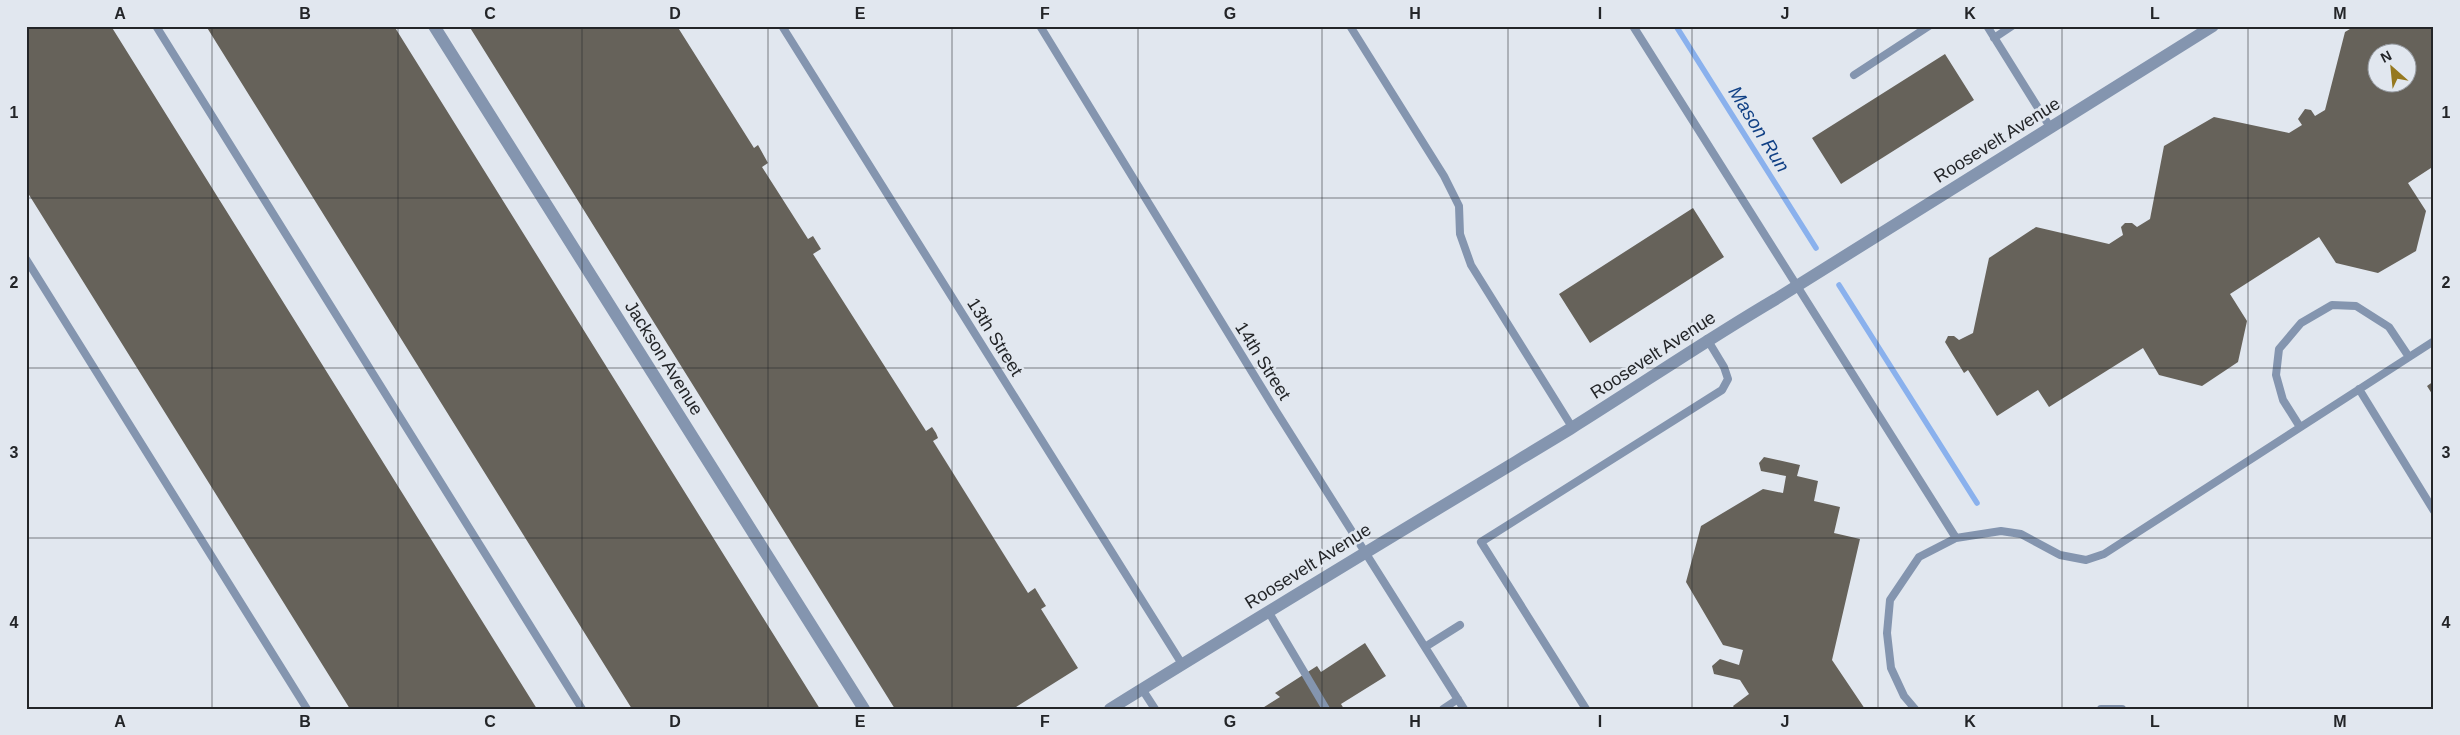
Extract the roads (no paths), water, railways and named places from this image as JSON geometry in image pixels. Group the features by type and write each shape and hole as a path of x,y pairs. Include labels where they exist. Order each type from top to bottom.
{"street":[{"name":"Jackson Avenue","path":"434,26 864,709"},
{"name":"Roosevelt Avenue","path":"1110,709 1365,551 1572,427 1707,339 1796,287 2212,26"}],"lane":[{"path":"156,26 582,709"},
{"name":"13th Street","path":"782,26 1182,664"},
{"name":"14th Street","path":"1040,26 1464,709"},
{"path":"1350,26 1444,176 1459,206 1460,234 1471,265 1572,427"},
{"path":"1633,26 1956,538"},
{"path":"1854,76 1929,26"},
{"path":"1987,26 2050,127"},
{"path":"1994,38 2012,26"},
{"path":"26,259 307,709"},
{"path":"2300,427 2283,400 2276,375 2279,349 2301,322 2332,305 2356,306 2389,327 2409,357"},
{"path":"1586,709 1481,542 1722,390 1728,379 1724,367 1707,339"},
{"path":"1915,709 1904,696 1891,668 1887,633 1890,600 1919,557 1956,538 2001,531 2020,534 2060,555 2086,560 2104,554 2434,341"},
{"path":"2359,389 2434,512"},
{"path":"1268,611 1326,709"},
{"path":"1425,647 1460,625"},
{"path":"1142,689 1155,709"},
{"path":"1443,709 1458,699"},
{"path":"2101,709 2122,709"}],"waterway":[{"name":"Mason Run","path":"1676,26 1816,248"},
{"name":"Mason Run","path":"1839,285 1977,503"}]}
